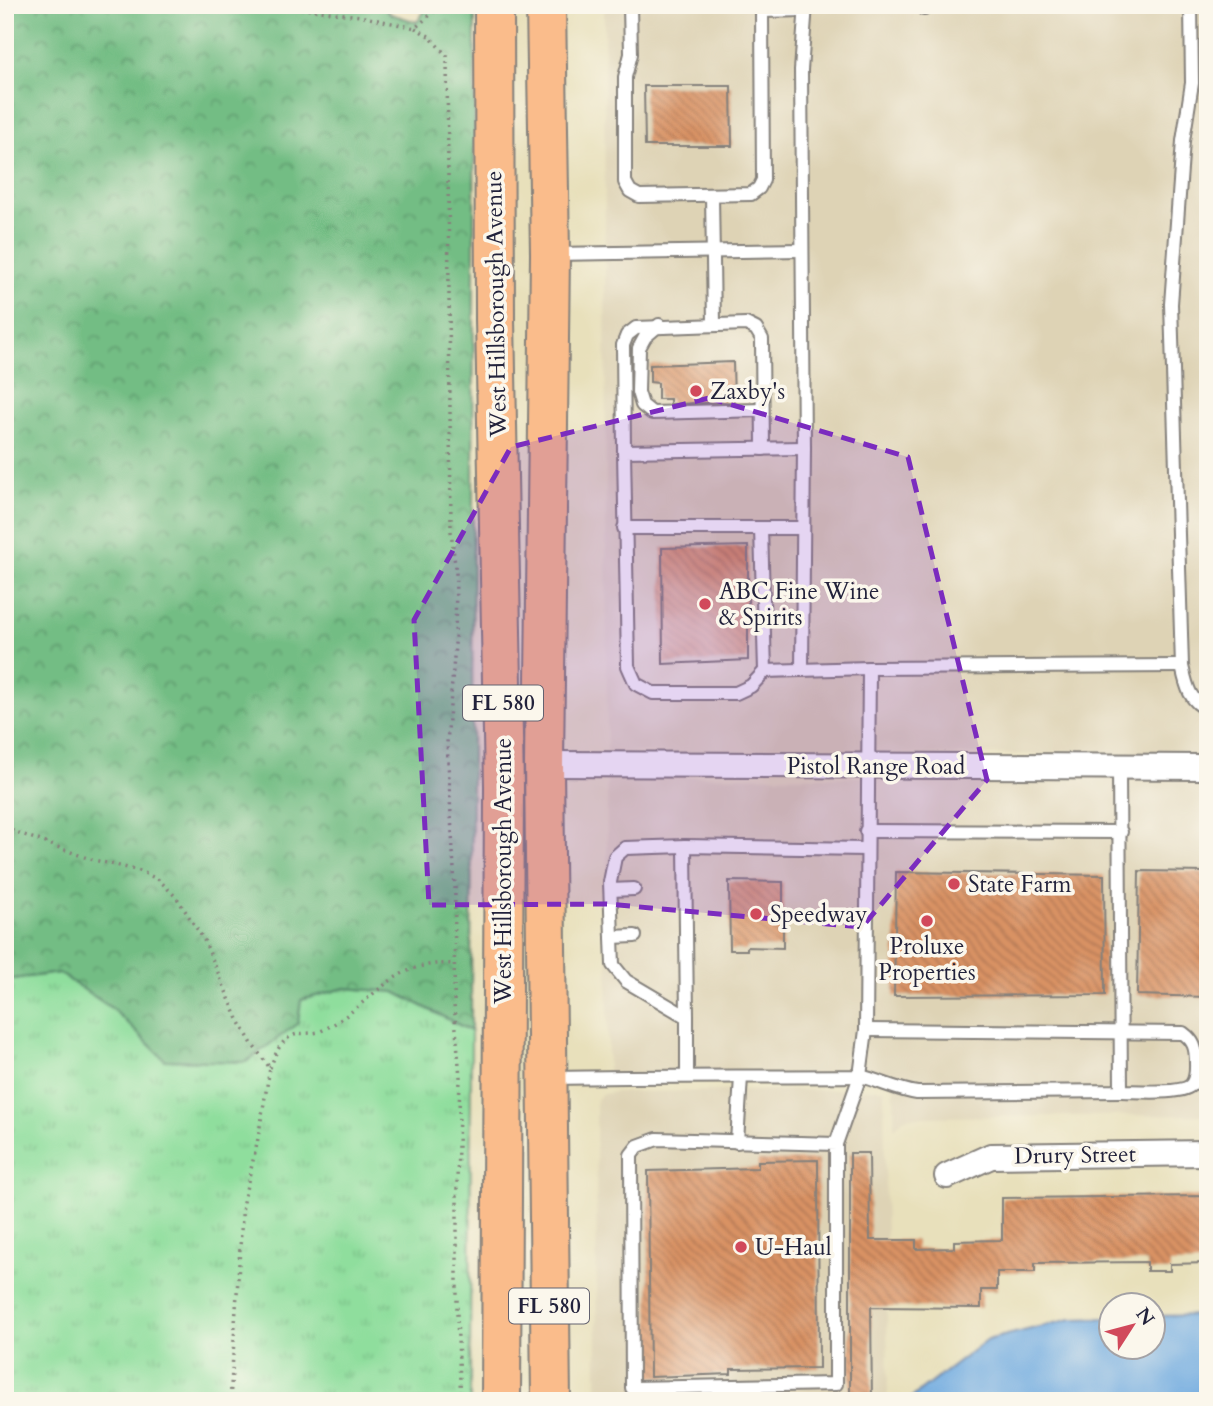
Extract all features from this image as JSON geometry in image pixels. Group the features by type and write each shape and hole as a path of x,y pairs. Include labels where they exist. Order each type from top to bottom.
{"main road":[{"name":"West Hillsborough Avenue","path":"494,5 495,319 504,786 500,1401"},
{"name":"West Hillsborough Avenue","path":"546,5 550,254 544,764 551,1401"},
{"path":"495,319 518,387 523,719 544,764"},
{"path":"504,786 516,786 522,799 522,1143 548,1210"}],"street":[{"name":"Pistol Range Road","path":"544,764 1208,767"},
{"name":"Drury Street","path":"947,1176 991,1156 1208,1153"}],"lane":[{"path":"630,5 631,54 625,77 625,182 630,191 639,196 751,194 759,188 763,180 761,8 806,8 801,70 804,448 802,670"},
{"path":"1191,5 1192,83 1183,141 1171,304 1182,666 1186,690 1200,706 1208,709"},
{"path":"712,195 714,324"},
{"path":"550,254 802,250"},
{"path":"761,528 765,671 751,686 736,693 653,693 636,684 628,666 624,528 623,345 627,335 636,328 659,325 746,324 755,329 762,339 763,449"},
{"path":"659,325 645,337 639,348 638,392 642,405 652,413 762,410"},
{"path":"624,451 804,448"},
{"path":"624,528 802,528"},
{"path":"765,671 1182,666"},
{"path":"836,1144 657,1139 638,1146 631,1155 632,1388 835,1384 836,1144 860,1076 866,1030 869,668"},
{"path":"1119,766 1121,1091"},
{"path":"866,831 1121,832"},
{"path":"685,846 679,889 687,1017 687,1075"},
{"path":"687,1017 626,981 613,965 611,890 615,857 625,848 685,846 866,849"},
{"path":"611,890 635,890"},
{"path":"612,937 635,936"},
{"path":"547,1078 687,1075 860,1076 899,1090 917,1093 1182,1091 1192,1085 1196,1075 1196,1048 1191,1038 1183,1033 866,1030"},
{"path":"737,1142 741,1077"}],"path":[{"path":"274,5 360,16 415,28 429,36 447,56 451,531 456,573 455,645 447,743 455,888 453,964 460,1077 457,1222 461,1401"},
{"path":"415,28 442,5"},
{"path":"5,828 90,859 140,871 159,880 177,898 204,940 237,1017 251,1044 270,1068"},
{"path":"230,1401 243,1202 257,1144 270,1068 279,1046 292,1035 319,1032 411,967 453,964"}],"highlighted area":[{"path":"709,398 908,457 987,780 862,927 607,904 429,905 414,620 511,447"}],"shaded area":[{"path":"604,5 1208,5 1208,755 607,753"},
{"path":"607,776 1208,778 1208,1115 909,1117 903,1119 894,1129 894,1088 888,1080 608,1083"},
{"name":"U-Haul","path":"884,1089 888,1393 883,1401 597,1401 596,1100 603,1094 615,1092"}],"green space":[{"path":"5,5 382,5 391,14 417,22 429,5 475,5 471,1031 395,992 345,988 301,1000 298,1023 246,1062 165,1060 113,1009 59,973 5,980"},
{"path":"59,973 113,1009 165,1060 301,1000 345,988 395,992 471,1031 470,1401 5,1401 5,980"}],"water":[{"path":"1208,1315 1208,1401 907,1401 987,1340 1071,1319 1098,1318 1098,1360 1168,1360 1168,1316"}],"building":[{"path":"644,86 731,86 732,146 645,146"},
{"name":"Zaxby's","path":"733,362 734,402 670,404 670,399 658,399 658,383 650,382 650,365"},
{"name":"ABC Fine Wine & Spirits","path":"748,546 748,660 663,664 662,548"},
{"path":"1139,871 1208,872 1208,997 1137,995"},
{"path":"896,872 1104,875 1105,995 894,996"},
{"name":"Speedway","path":"729,881 783,882 783,948 747,947 747,950 730,950"},
{"path":"850,1153 869,1153 870,1240 916,1240 916,1249 954,1248 954,1241 1002,1240 1002,1198 1208,1196 1208,1263 1170,1264 1170,1271 1147,1271 1147,1262 1035,1263 1035,1272 997,1272 997,1290 981,1290 981,1308 871,1307 872,1401 850,1401"},
{"path":"818,1160 819,1368 731,1369 731,1374 650,1377 648,1171 758,1168 758,1161"}],"place":[{"name":"Zaxby's","path":"696,391"},
{"name":"ABC Fine Wine & Spirits","path":"705,604"},
{"name":"State Farm","path":"954,884"},
{"name":"Speedway","path":"756,914"},
{"name":"Proluxe Properties","path":"927,921"},
{"name":"U-Haul","path":"741,1247"}]}
